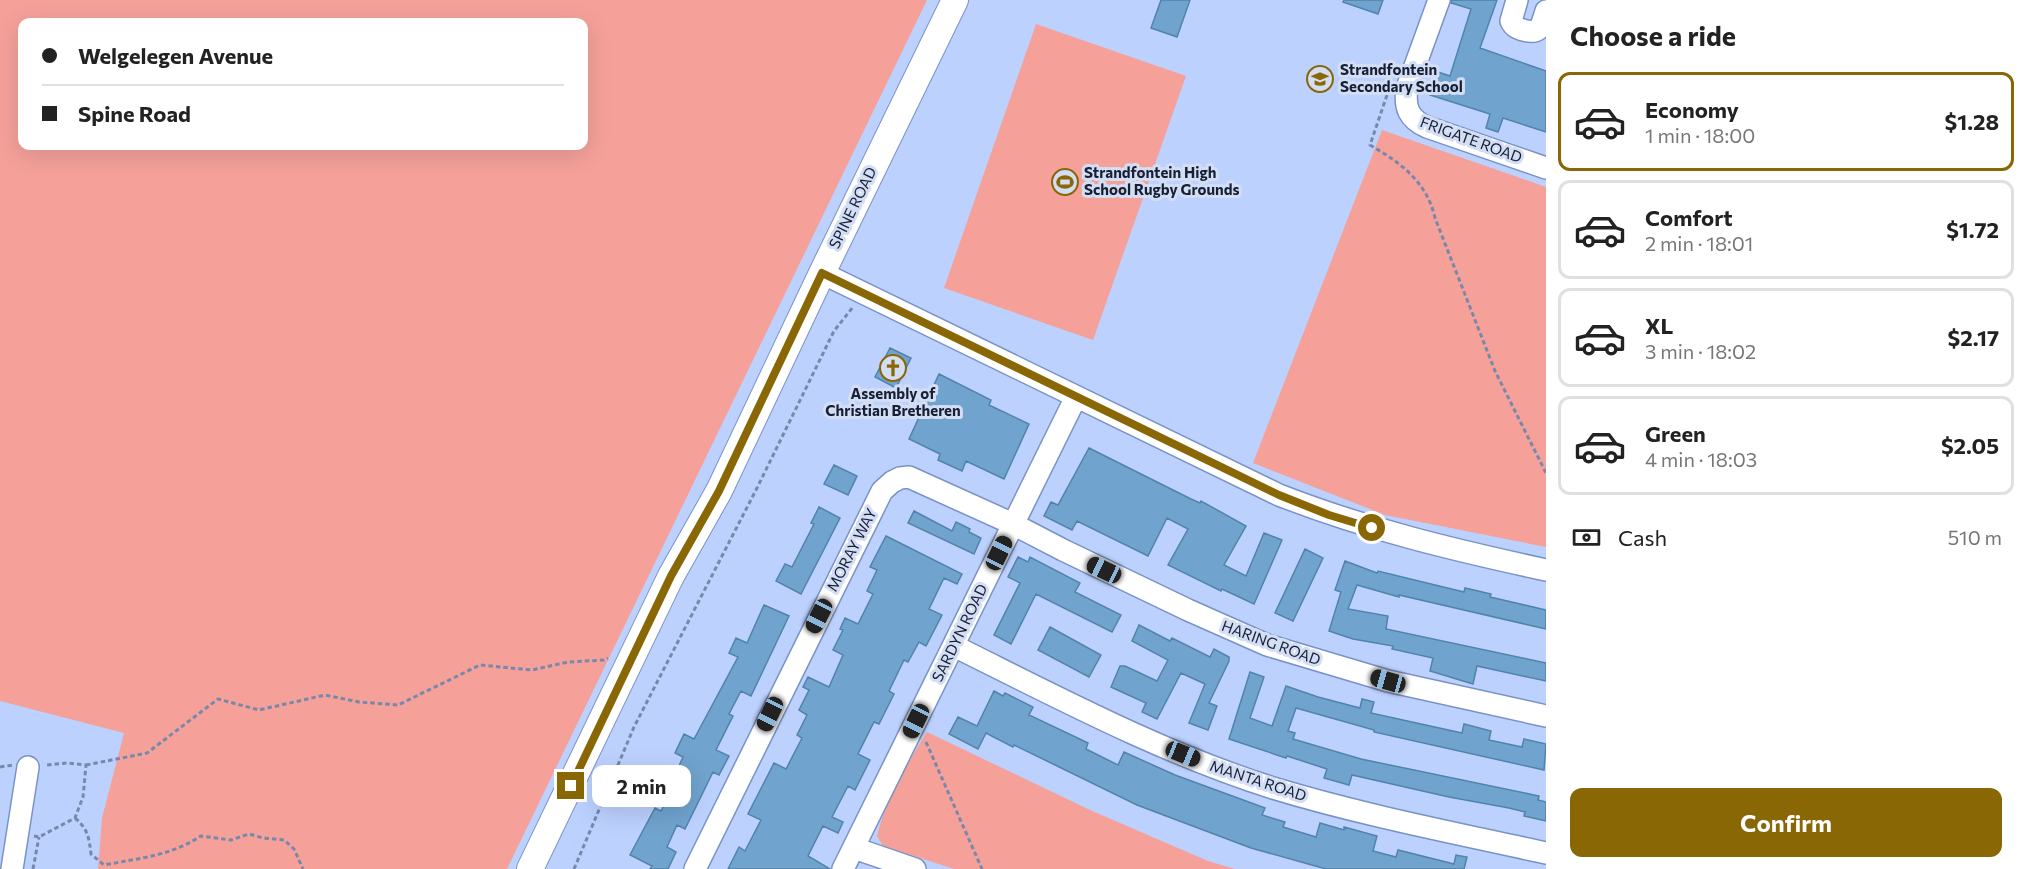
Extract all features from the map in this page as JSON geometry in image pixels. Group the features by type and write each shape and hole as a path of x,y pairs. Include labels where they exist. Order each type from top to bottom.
{"main road":[{"name":"SPINE ROAD","path":"530,869 671,576 719,491 955,0"}],"street":[{"name":"FRIGATE ROAD","path":"1439,0 1407,88 1405,99 1410,116 1427,127 1546,168"},
{"path":"1517,0 1511,21 1516,28 1536,32 1546,11"},
{"path":"822,273 1279,495 1329,515 1416,541 1546,570"},
{"name":"SARDYN ROAD","path":"843,869 1076,397"},
{"name":"MORAY WAY","path":"695,869 882,491 900,478 909,477 1013,524"},
{"name":"HARING ROAD","path":"1013,524 1178,605 1267,645 1388,681 1546,716"},
{"name":"MANTA ROAD","path":"954,646 1116,724 1220,769 1272,788 1348,809 1546,853"},
{"path":"12,869 27,767"},
{"path":"854,848 915,869"}],"path":[{"path":"1388,92 1370,145 1394,159 1419,183 1430,198 1435,218 1495,370 1546,473"},
{"path":"574,869 634,727 757,488 834,331 864,294"},
{"path":"0,767 9,764 27,767 86,765 147,753 218,699 259,710 325,695 359,702 398,705 480,665 532,670 568,662 604,660 613,655"},
{"path":"916,721 982,869"},
{"path":"53,828 75,818 83,796 86,765"},
{"path":"75,818 85,827 89,835 91,854 104,865 151,858 184,847 201,836 231,840 249,834 284,840 294,849 303,869"},
{"path":"33,869 39,837"}],"shaded area":[{"path":"0,0 927,0 507,869 98,869 102,818 124,733 0,701"},
{"name":"Strandfontein High School Rugby Grounds","path":"1036,24 1186,76 1093,340 944,288"},
{"path":"1382,130 1546,187 1546,547 1385,515 1253,463"},
{"path":"927,732 1090,810 1208,861 1235,869 954,869 883,846 877,836 885,810 905,769"}],"building":[{"path":"1161,0 1190,0 1177,37 1151,28"},
{"path":"1344,0 1383,0 1378,14 1343,2"},
{"path":"1451,0 1497,0 1480,48 1546,71 1546,132 1503,118 1498,132 1486,128 1490,114 1430,95 1438,72 1450,76 1471,9 1451,3"},
{"name":"Assembly of Christian Bretheren","path":"890,348 911,358 896,388 875,377"},
{"path":"939,374 991,400 989,405 1029,424 1004,479 966,461 962,471 938,460 940,454 909,439"},
{"path":"1089,448 1191,499 1200,503 1201,501 1246,526 1224,565 1246,576 1264,533 1282,540 1254,604 1168,565 1188,529 1167,518 1148,556 1077,521 1072,530 1044,516 1051,502 1058,505"},
{"path":"834,465 857,476 848,495 824,484"},
{"path":"819,507 840,518 801,594 776,581 785,564 792,567 814,524 811,523"},
{"path":"914,511 952,531 956,522 970,529 969,532 981,538 974,554 908,523"},
{"path":"886,536 962,574 957,584 944,578 929,609 942,615 926,646 919,642 908,662 904,660 889,691 894,694 879,724 874,722 858,754 870,760 855,790 848,786 832,817 843,822 838,833 823,826 808,856 830,869 728,869 739,847 745,851 761,820 748,814 774,763 786,769 802,738 797,735 807,715 799,710 809,690 803,687 808,677 829,687 843,655 833,650 843,630 840,629 845,618 858,624 873,594 867,591 877,570 870,567"},
{"path":"1305,549 1323,558 1293,621 1275,613"},
{"path":"1018,557 1028,562 1030,557 1080,583 1075,592 1121,615 1112,632 1036,594 1011,644 994,635 1020,583 1008,577"},
{"path":"1345,561 1377,573 1378,571 1464,592 1465,588 1491,594 1490,597 1546,610 1546,629 1399,595 1399,597 1357,585 1348,609 1388,616 1386,629 1546,663 1546,681 1477,666 1473,684 1430,671 1433,658 1329,631 1341,592 1335,590"},
{"path":"764,605 789,616 751,696 741,691 729,714 733,716 716,750 729,756 719,775 713,772 685,829 677,825 667,847 676,852 668,869 650,869 652,866 630,855 655,808 661,811 673,787 670,786 683,757 675,753 684,734 694,739 738,657 729,653 736,638 747,643"},
{"path":"1139,625 1170,641 1172,638 1210,657 1214,649 1229,657 1209,703 1217,706 1208,730 1189,723 1205,684 1181,673 1157,719 1142,712 1146,703 1111,687 1120,666 1125,666 1157,681 1168,660 1132,641"},
{"path":"1050,627 1101,655 1089,677 1038,650"},
{"path":"1250,672 1264,677 1250,718 1272,726 1286,686 1360,708 1362,699 1374,702 1371,713 1462,733 1464,724 1491,731 1489,740 1522,747 1524,739 1546,744 1544,770 1374,732 1374,730 1296,708 1288,731 1295,733 1293,739 1361,759 1539,796 1538,800 1546,802 1546,821 1524,816 1525,812 1509,808 1352,775 1349,785 1324,778 1327,769 1229,739"},
{"path":"994,691 1003,696 1005,693 1033,707 1029,715 1088,743 1086,749 1118,765 1124,752 1175,775 1265,808 1262,815 1285,822 1283,827 1316,837 1320,823 1344,830 1344,827 1377,836 1373,851 1396,857 1398,850 1454,864 1456,855 1467,857 1464,869 1326,869 1251,848 1137,805 986,733 978,749 949,734 958,717 977,726"}],"place":[{"name":"Strandfontein Secondary School","path":"1320,79"},
{"name":"Strandfontein High School Rugby Grounds","path":"1065,182"},
{"name":"Assembly of Christian Bretheren","path":"893,368"}],"route":[{"path":"571,786 671,576 719,491 822,273 1279,495 1329,515 1372,528"}]}
